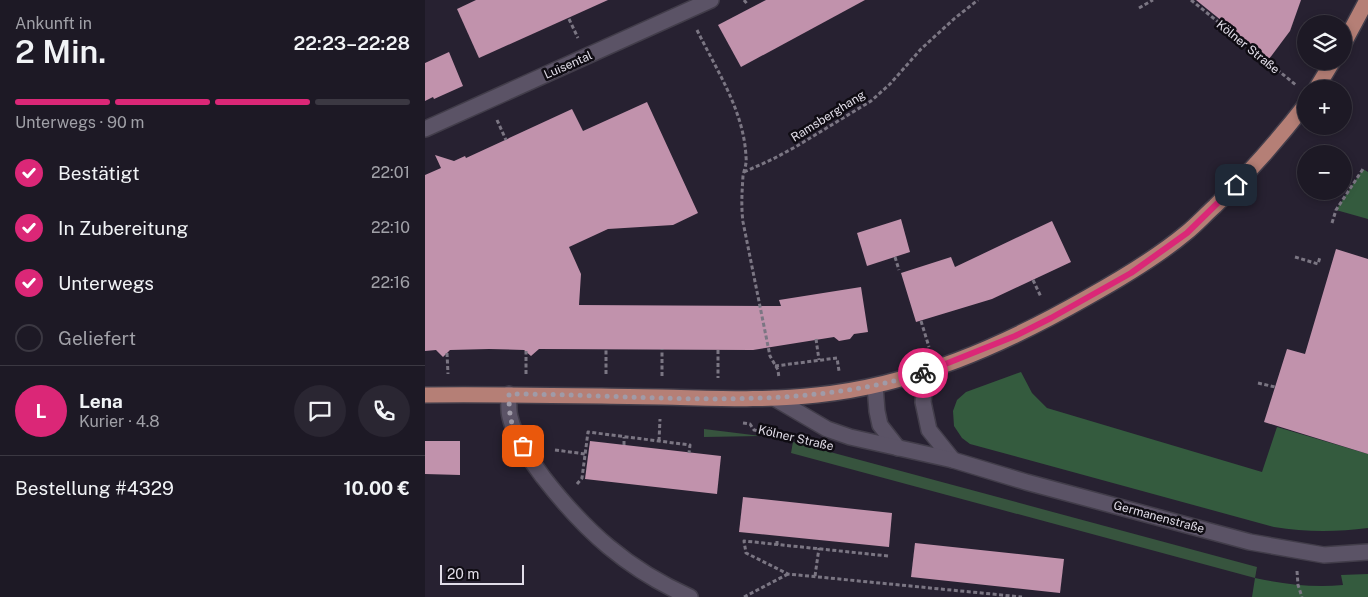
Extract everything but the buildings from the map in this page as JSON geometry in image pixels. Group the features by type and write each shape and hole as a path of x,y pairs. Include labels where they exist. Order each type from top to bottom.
{"main road":[{"path":"1352,29 1367,0"},
{"path":"425,394 709,399 777,398 818,395 875,386 926,373 1015,336 1051,318 1139,267 1187,233 1242,180 1297,115"}],"street":[{"name":"Luisental","path":"425,129 711,0"},
{"path":"926,373 923,402 929,430 953,460"},
{"path":"875,386 880,425 898,448"},
{"path":"509,394 509,416 515,434 562,502 587,529 612,550 639,570 690,597"},
{"name":"Germanenstraße","path":"777,398 827,429 855,439 953,460 1026,482 1250,542 1324,555 1368,552"}],"path":[{"path":"744,0 748,5"},
{"name":"Ramsberghang","path":"744,172 797,146 871,101 890,84 921,49 978,0"},
{"path":"1139,8 1153,0"},
{"name":"Kölner Straße","path":"1191,0 1297,85"},
{"path":"687,12 737,110 743,130 747,164 744,172 741,201 743,222 770,356 778,370 777,398"},
{"path":"1332,223 1336,210 1363,169"},
{"path":"895,257 899,270"},
{"path":"1295,257 1318,264 1320,257"},
{"path":"817,339 819,360"},
{"path":"775,366 837,358"},
{"path":"1258,383 1275,388"},
{"name":"Kölner Straße","path":"736,421 750,424 754,430 805,440"},
{"path":"659,441 660,422"},
{"path":"562,502 582,478 588,432 690,445 689,453"},
{"path":"624,437 624,445"},
{"path":"555,450 585,454"},
{"path":"777,539 777,545"},
{"path":"888,556 849,549 743,541 746,553 788,574 949,588 984,595 1022,596"},
{"path":"815,576 819,548"},
{"path":"744,597 788,574"},
{"path":"1298,585 1302,597"}],"green space":[{"path":"1363,169 1368,172 1368,219 1336,210 1343,200 1352,200 1352,186"},
{"path":"1021,372 1032,393 1047,408 1262,472 1277,427 1368,454 1368,528 1321,531 1274,527 970,444 962,438 954,426 953,411 957,400 966,392"},
{"path":"704,429 761,436 704,437"},
{"path":"793,442 1257,567 1255,578 791,453"},
{"path":"1368,574 1368,597 1252,597 1255,578 1299,585 1332,586 1343,585 1341,575"}],"way so far":[{"path":"523,446 515,434 509,416 509,394 709,399 781,398 818,395 875,386 923,373"}],"route":[{"path":"923,373 1015,336 1131,273 1187,233 1236,185"}]}
